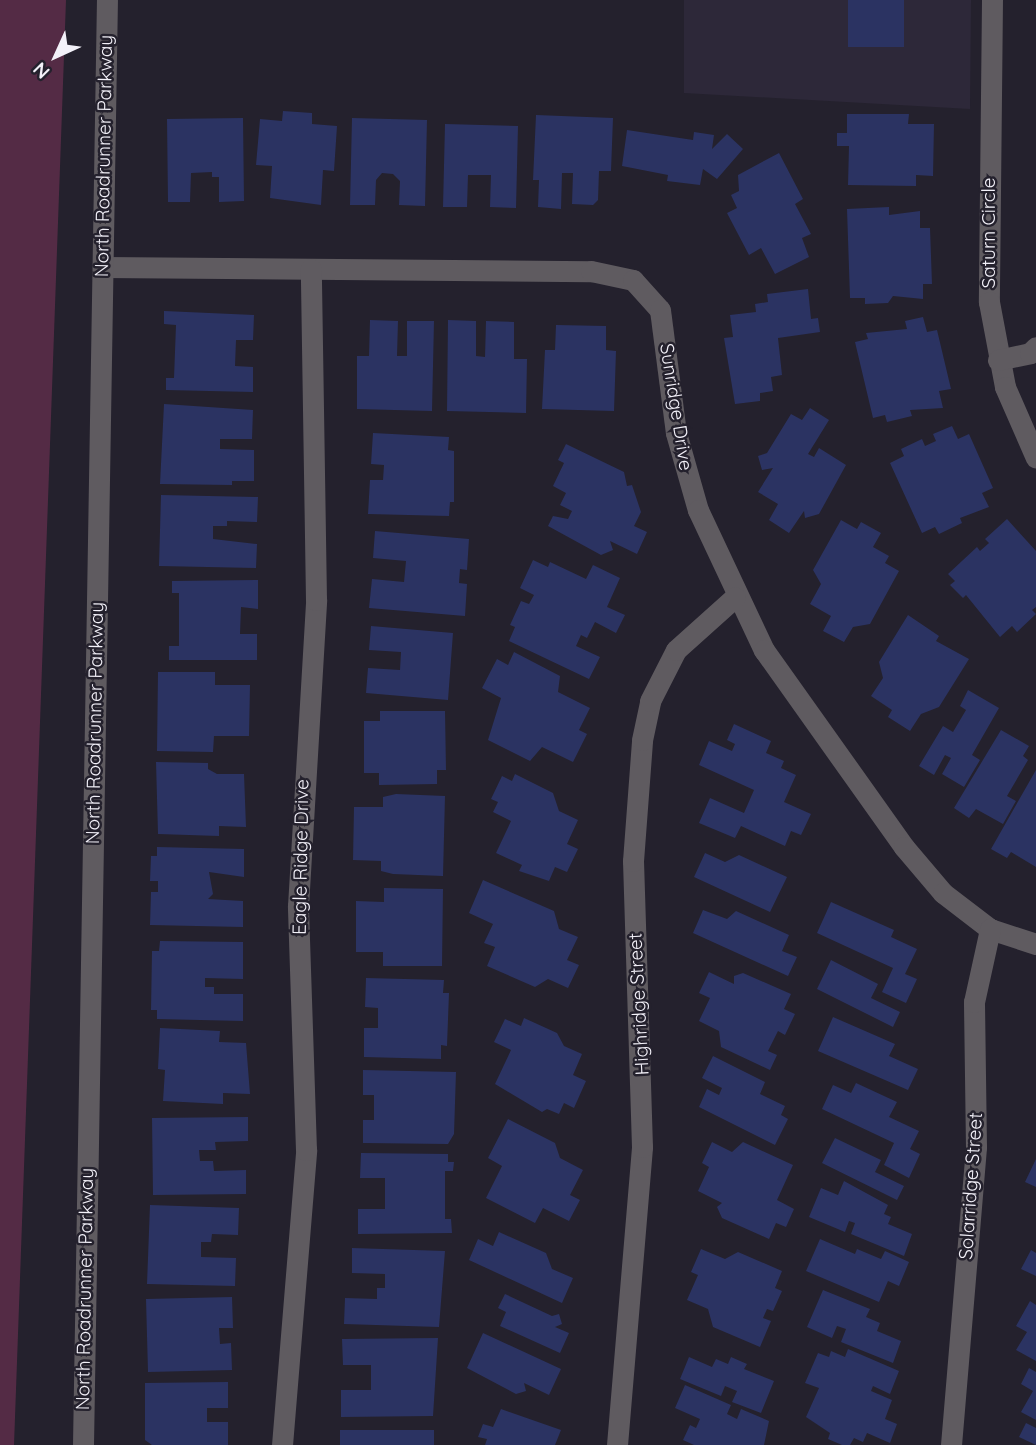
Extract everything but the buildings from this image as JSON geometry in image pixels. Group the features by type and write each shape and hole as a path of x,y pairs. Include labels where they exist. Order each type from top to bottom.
{"street":[{"name":"North Roadrunner Parkway","path":"83,1445 107,0"},
{"name":"Saturn Circle","path":"992,0 987,271 998,360 1015,414 1036,458"},
{"name":"Sunridge Drive","path":"103,267 605,272 643,287 664,324 684,468 735,597 782,677 904,847 943,893 990,929 1036,944"},
{"name":"Eagle Ridge Drive","path":"282,1445 306,1150 298,906 316,600 309,379 311,269"},
{"path":"998,360 1034,353"},
{"name":"Highridge Street","path":"617,1445 642,1147 633,861 642,740 657,682 676,650 735,597"},
{"name":"Solarridge Street","path":"951,1445 976,1147 974,1002 990,929"}],"shaded area":[{"path":"0,0 66,0 14,1445 0,1445"},
{"path":"684,0 971,0 970,109 684,93"}]}
